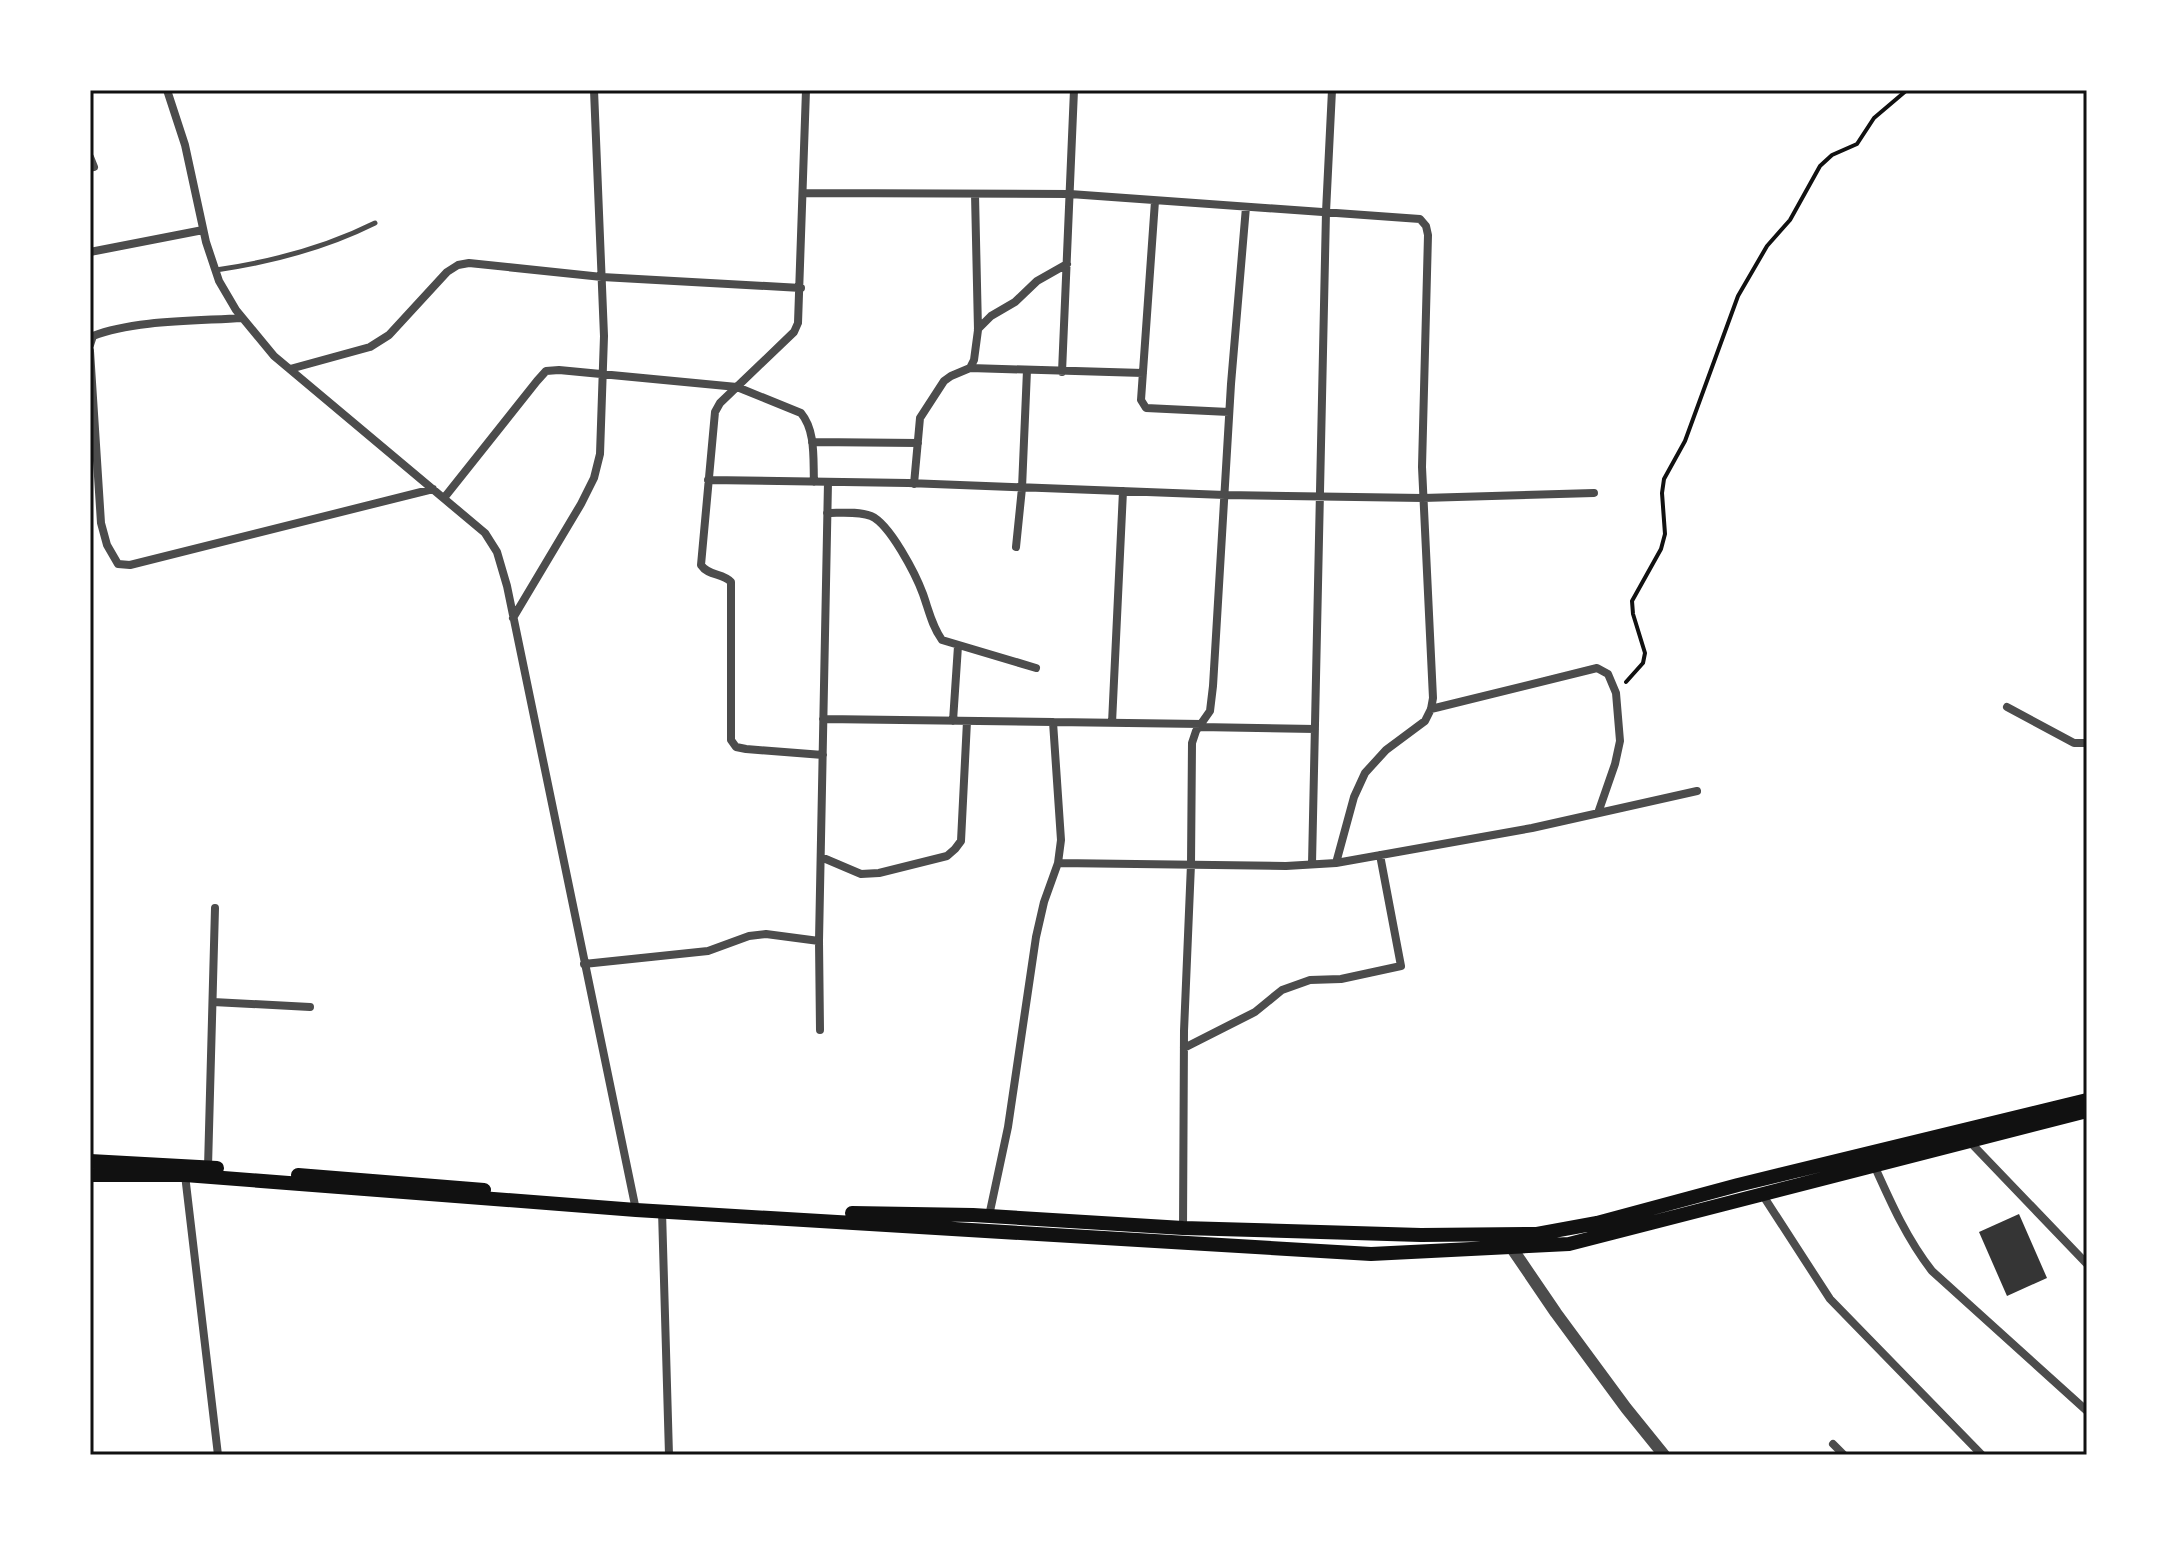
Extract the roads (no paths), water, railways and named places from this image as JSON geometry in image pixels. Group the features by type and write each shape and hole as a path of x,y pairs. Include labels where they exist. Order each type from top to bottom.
{"main road":[{"path":"90,1161 378,1180 561,1197 662,1211 1371,1254 1507,1240 1597,1223 2087,1100"},
{"path":"90,1175 185,1175 635,1206 989,1216 1183,1228 1421,1235 1569,1244 2087,1111"}],"street":[{"path":"167,90 185,145 215,270 224,291 242,318 274,356 485,533 497,552 635,1206"},
{"path":"513,618 594,478 600,454 604,336 594,90"},
{"path":"806,90 798,323 794,332 720,403 715,412 701,565 705,571 731,582 731,740 736,747 746,749 823,755"},
{"path":"1062,372 1074,90"},
{"path":"1312,864 1326,212 1332,90"},
{"path":"90,157 94,167"},
{"path":"803,193 1070,194 1420,219 1426,226 1422,467 1433,698 1425,721 1386,750 1365,773 1354,797 1336,863"},
{"path":"970,368 978,330 975,194"},
{"path":"1155,201 1141,400 1146,408 1229,412"},
{"path":"1183,1228 1192,743 1210,711 1213,686 1229,412 1246,207"},
{"path":"90,252 203,230"},
{"path":"290,369 370,347 389,335 447,272 469,263 602,277 801,288"},
{"path":"978,330 991,316 1015,302 1037,281 1067,264"},
{"path":"90,345 93,336 106,331 242,318"},
{"path":"90,351 101,523 110,554 118,564 130,565 433,489"},
{"path":"914,484 920,418 951,376 970,368 1143,373"},
{"path":"444,498 537,381 546,371 559,370 737,387 801,413 808,421 812,442 814,482"},
{"path":"1016,547 1027,370"},
{"path":"812,442 918,443"},
{"path":"708,480 1321,497 1423,498 1594,493"},
{"path":"820,1030 828,482"},
{"path":"1112,723 1123,491"},
{"path":"827,513 860,513 874,517 890,534 922,591 933,627 942,640 1036,668"},
{"path":"953,721 958,646"},
{"path":"1431,709 1597,668 1608,674 1616,693 1620,741 1598,813"},
{"path":"2007,707 2074,743 2087,743"},
{"path":"823,719 1315,729"},
{"path":"821,857 861,874 879,873 947,856 955,849 961,841 967,721"},
{"path":"989,1216 1008,1127 1036,937 1058,863 1061,840 1053,722"},
{"path":"1058,863 1286,866 1336,863 1532,828 1697,791"},
{"path":"1184,1048 1255,1012 1282,990 1310,980 1341,979 1401,966 1380,855"},
{"path":"208,1167 215,908"},
{"path":"584,964 708,951 749,936 766,934 819,941"},
{"path":"213,1002 310,1007"},
{"path":"1969,1141 2087,1264"},
{"path":"1874,1165 1914,1248 1932,1271 2087,1411"},
{"path":"185,1175 218,1455"},
{"path":"1762,1194 1830,1299 1982,1455"},
{"path":"662,1211 669,1455"},
{"path":"1507,1240 1574,1337 1664,1455"},
{"path":"1833,1444 1844,1455"}],"lane":[{"path":"215,270 308,250 375,223"}]}
